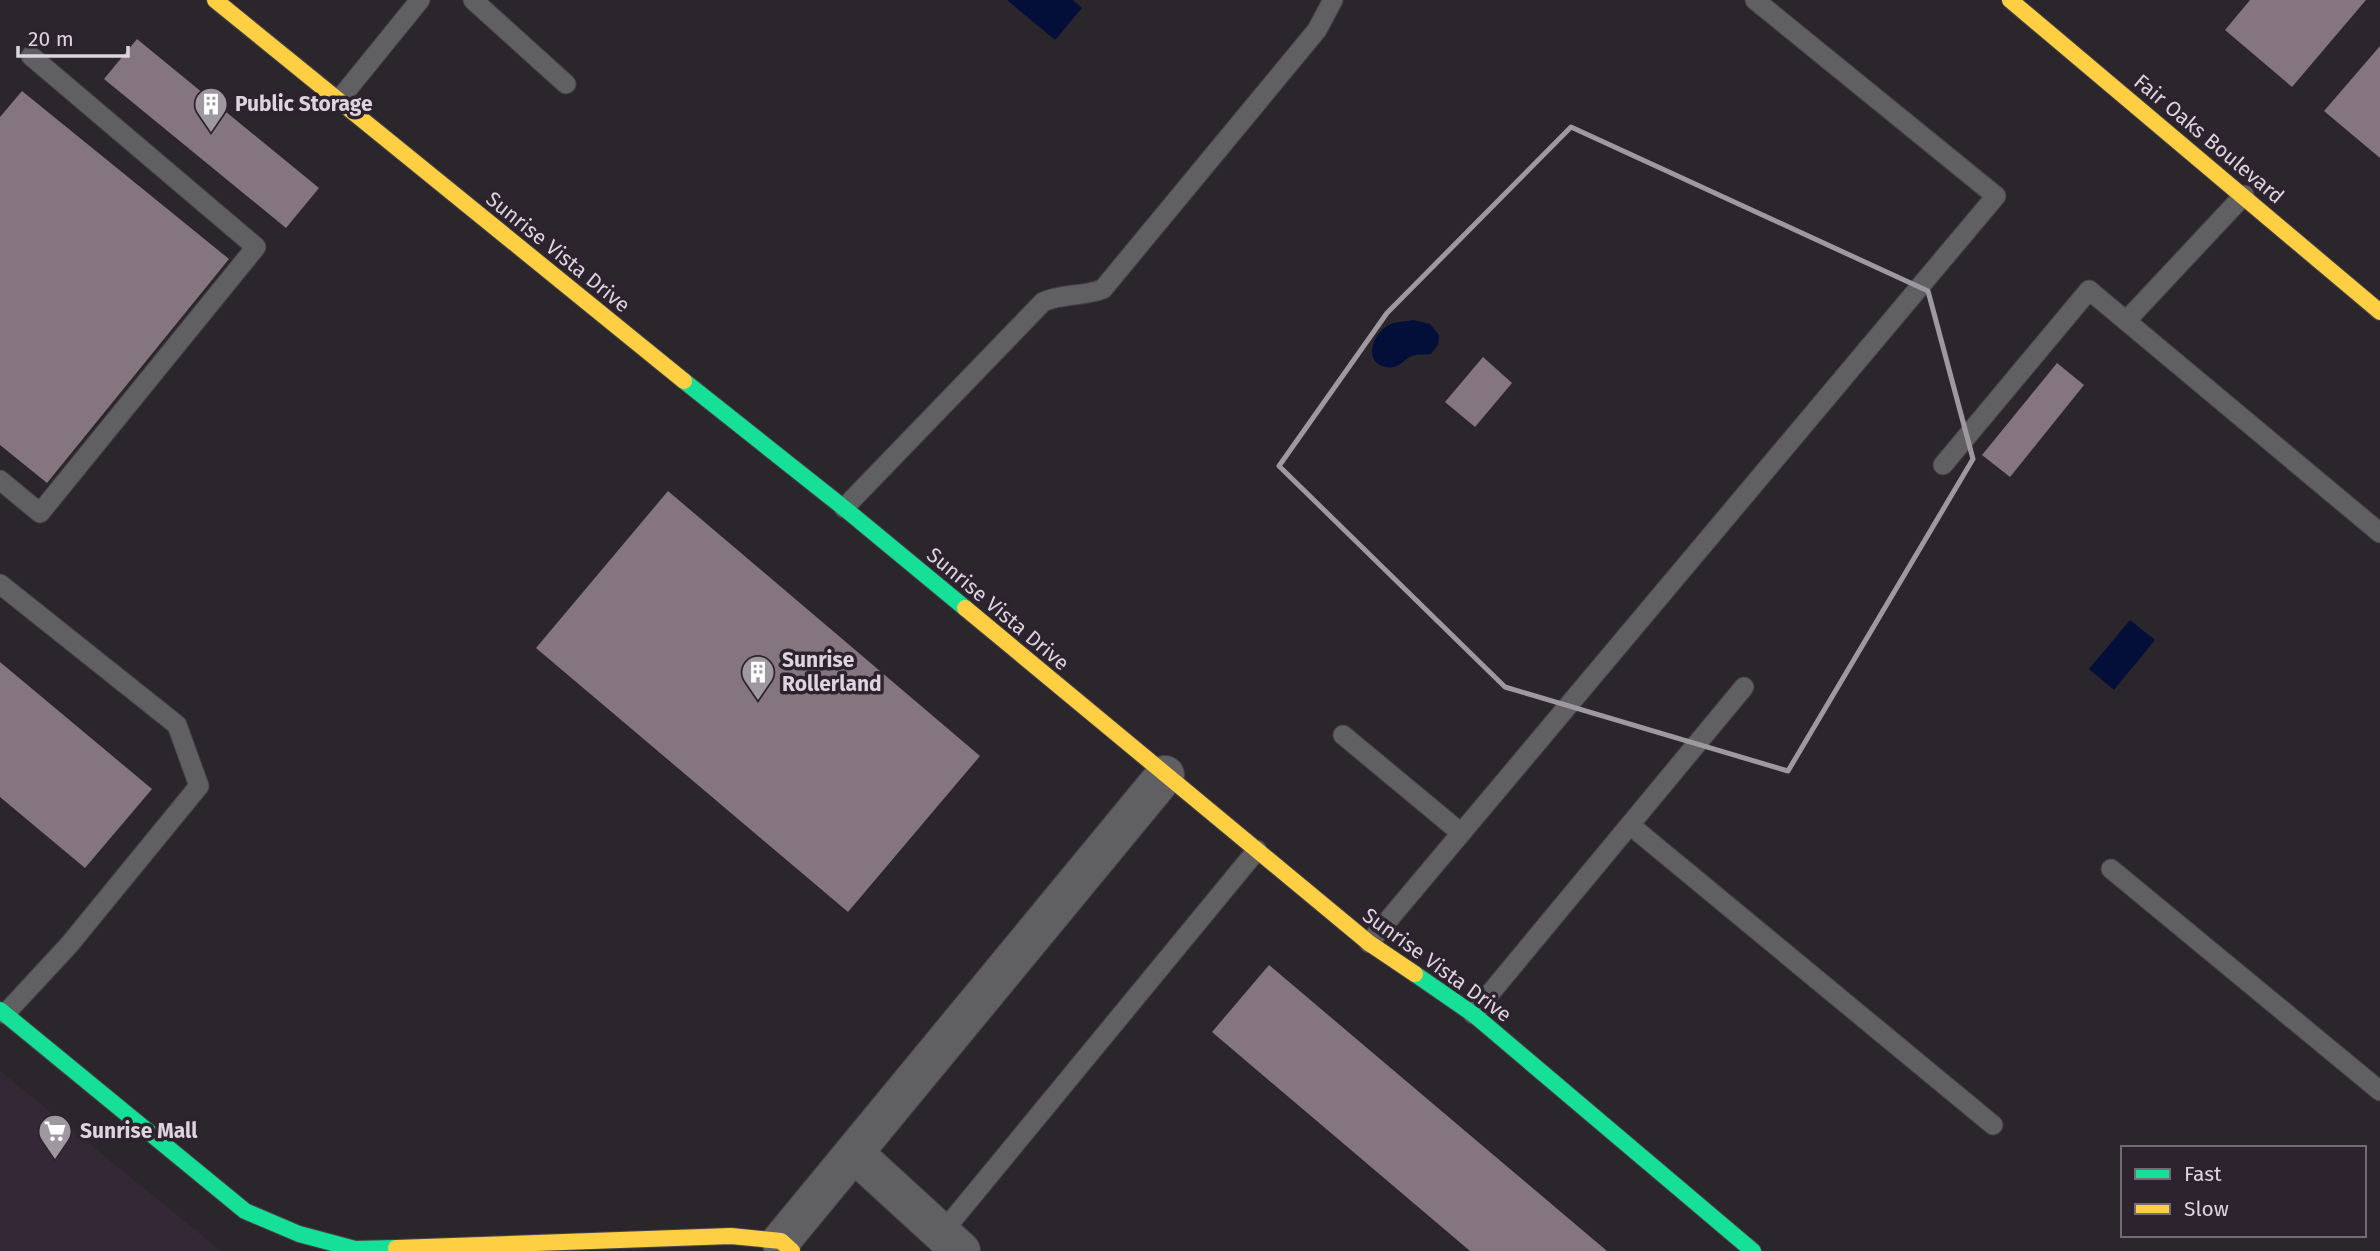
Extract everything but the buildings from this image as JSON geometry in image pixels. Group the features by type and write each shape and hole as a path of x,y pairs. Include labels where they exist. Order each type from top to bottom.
{"street":[{"name":"Sunrise Vista Drive","path":"215,0 668,369 844,508 1369,943 1474,1014 1753,1251"},
{"name":"Fair Oaks Boulevard","path":"2010,0 2380,312"},
{"path":"3,1012 245,1211 299,1234 355,1249 731,1236 782,1248 854,1153 1165,775"},
{"path":"854,1153 951,1243"}],"lane":[{"path":"338,101 420,0"},
{"path":"473,0 566,83"},
{"path":"844,508 1043,302 1056,296 1090,294 1103,289 1317,30 1333,0"},
{"path":"1369,943 1996,196 1755,0"},
{"path":"0,480 40,513 256,247 31,56"},
{"path":"2127,320 2244,195"},
{"path":"1943,465 2089,290 2380,533"},
{"path":"0,584 177,724 199,786 69,945 3,1012"},
{"path":"1474,1014 1744,687"},
{"path":"1343,735 1461,833"},
{"path":"1630,825 1993,1125"},
{"path":"951,1243 1256,850"},
{"path":"2111,869 2380,1091"}],"highlighted area":[{"path":"1571,127 1928,291 1973,459 1788,771 1505,687 1279,466 1387,313"}],"shaded area":[{"path":"1007,0 1073,0 1082,8 1055,40"},
{"path":"1413,320 1430,324 1439,335 1438,345 1431,354 1411,356 1395,367 1386,367 1374,360 1372,348 1382,330 1396,322"},
{"path":"2130,620 2155,640 2114,690 2089,669"},
{"name":"Sunrise Mall","path":"0,1071 221,1251 0,1251"}],"traffic: fast":[{"path":"684,381 965,608"},
{"path":"1415,974 1473,1014 1753,1251"},
{"path":"0,1010 245,1211 299,1234 355,1249 396,1248"}],"traffic: slow":[{"path":"215,0 684,381"},
{"path":"2010,0 2380,312"},
{"path":"965,608 1369,943 1415,974"},
{"path":"396,1248 731,1236 781,1241 792,1251"}],"place":[{"name":"Public Storage","path":"211,134"},
{"name":"Sunrise Rollerland","path":"758,702"},
{"name":"Sunrise Mall","path":"55,1161"}]}
